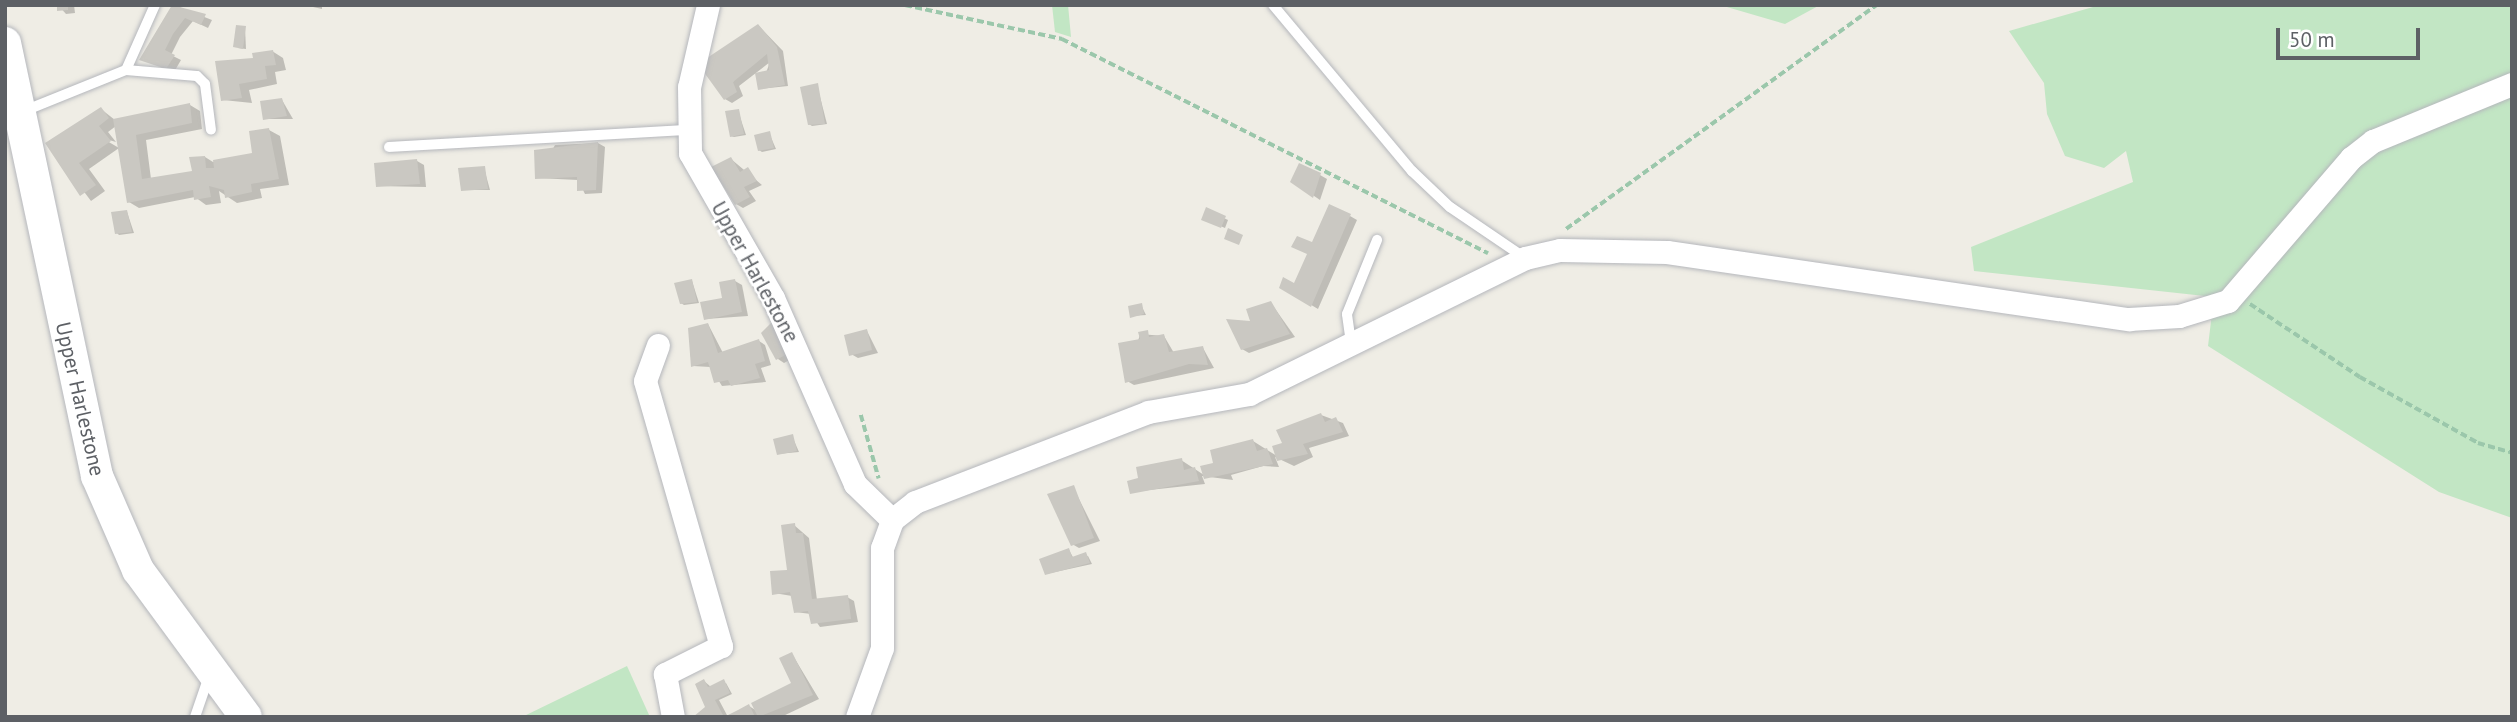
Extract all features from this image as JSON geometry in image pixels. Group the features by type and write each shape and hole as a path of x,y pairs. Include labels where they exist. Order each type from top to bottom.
{"street":[{"name":"Upper Harlestone","path":"708,5 693,57 685,130 690,153 788,329 855,484 885,516"},
{"name":"Upper Harlestone","path":"5,43 24,111 44,241 97,476 138,570 210,673 246,717"},
{"path":"857,717 882,648 882,548 885,516 1147,412 1249,394 1352,347 1518,262 1560,250 1667,252 2129,319 2179,316 2235,293 2351,158 2373,141 2512,84"},
{"path":"658,345 645,381 721,646 665,674 673,717"}],"lane":[{"path":"126,70 155,5"},
{"path":"1273,5 1412,171 1450,207 1518,262"},
{"path":"24,111 126,70 197,76 205,84 211,130"},
{"path":"389,147 685,130"},
{"path":"1352,347 1347,314 1377,240"},
{"path":"195,717 210,673"}],"path":[{"path":"905,5 1062,39 1518,262 1877,5"},
{"path":"2235,293 2360,377 2478,443 2512,453"},
{"path":"861,415 877,465 885,516"}],"green space":[{"path":"1052,5 1068,5 1071,37 1055,32"},
{"path":"1720,5 1820,5 1785,24"},
{"path":"2100,5 2512,5 2512,518 2439,492 2208,346 2214,297 1974,271 1971,247 2133,182 2126,151 2104,168 2065,156 2047,114 2044,83 2009,31"},
{"path":"627,666 650,717 522,717"}],"building":[{"path":"57,5 68,5 68,10 57,11"},
{"path":"172,5 206,14 201,25 185,18 173,34 165,50 175,55 166,69 139,60"},
{"path":"758,24 777,47 785,85 758,90 755,73 769,70 767,54 733,82 737,92 724,100 698,64"},
{"path":"236,25 246,26 243,49 233,47"},
{"path":"273,50 276,65 265,66 267,79 239,84 242,98 221,101 215,61 253,58 252,53"},
{"path":"818,83 825,124 808,125 800,87"},
{"path":"282,98 287,116 263,120 260,101"},
{"path":"190,103 192,123 136,135 142,179 192,171 189,157 205,156 206,168 214,168 213,160 252,153 249,131 269,128 279,179 251,184 252,192 225,198 224,190 209,186 211,197 194,200 193,190 127,203 113,119"},
{"path":"101,107 109,118 99,126 111,141 79,163 96,185 80,196 45,143"},
{"path":"739,109 744,134 730,137 725,111"},
{"path":"770,131 774,148 758,151 754,135"},
{"path":"598,142 596,190 577,191 577,177 535,179 534,150"},
{"path":"731,157 740,172 748,167 757,181 744,187 750,197 735,205 711,167"},
{"path":"417,159 420,184 376,187 374,163"},
{"path":"1299,163 1321,173 1313,198 1290,182"},
{"path":"485,166 488,189 461,191 458,168"},
{"path":"1329,204 1351,214 1311,307 1279,288 1283,277 1294,283 1307,254 1291,247 1297,236 1312,242"},
{"path":"1206,207 1226,216 1221,228 1201,220"},
{"path":"127,210 132,232 115,234 111,212"},
{"path":"1228,228 1243,235 1239,245 1224,239"},
{"path":"692,279 697,302 680,304 674,283"},
{"path":"735,279 742,312 704,320 700,302 722,298 719,282"},
{"path":"1271,301 1290,334 1241,350 1226,319 1250,321 1246,309"},
{"path":"1142,303 1144,314 1130,318 1128,306"},
{"path":"774,320 791,352 776,360 761,333"},
{"path":"708,323 718,353 759,339 765,361 755,364 760,378 731,386 728,380 714,383 708,362 691,367 688,328"},
{"path":"867,329 872,350 849,356 844,335"},
{"path":"1148,330 1149,337 1164,334 1169,352 1203,346 1208,365 1189,364 1125,383 1118,343 1140,339 1138,332"},
{"path":"1321,413 1325,422 1336,417 1343,432 1303,444 1308,454 1277,461 1272,446 1282,443 1276,430"},
{"path":"793,434 797,451 777,455 773,439"},
{"path":"1253,439 1257,451 1267,448 1273,464 1204,479 1200,466 1213,463 1210,450"},
{"path":"1182,458 1184,470 1195,467 1199,481 1130,494 1127,481 1138,478 1136,467"},
{"path":"1074,485 1094,538 1071,546 1047,494"},
{"path":"795,523 796,533 803,533 812,599 848,595 851,619 811,624 808,611 794,613 790,592 772,595 770,571 787,570 781,525"},
{"path":"1069,548 1072,557 1086,552 1090,563 1045,575 1039,559"},
{"path":"792,652 813,695 758,717 751,703 791,683 779,658"},
{"path":"704,679 708,687 724,679 730,693 715,700 724,717 693,717 705,707 695,684"},
{"path":"749,704 755,717 724,717 738,710"}]}
